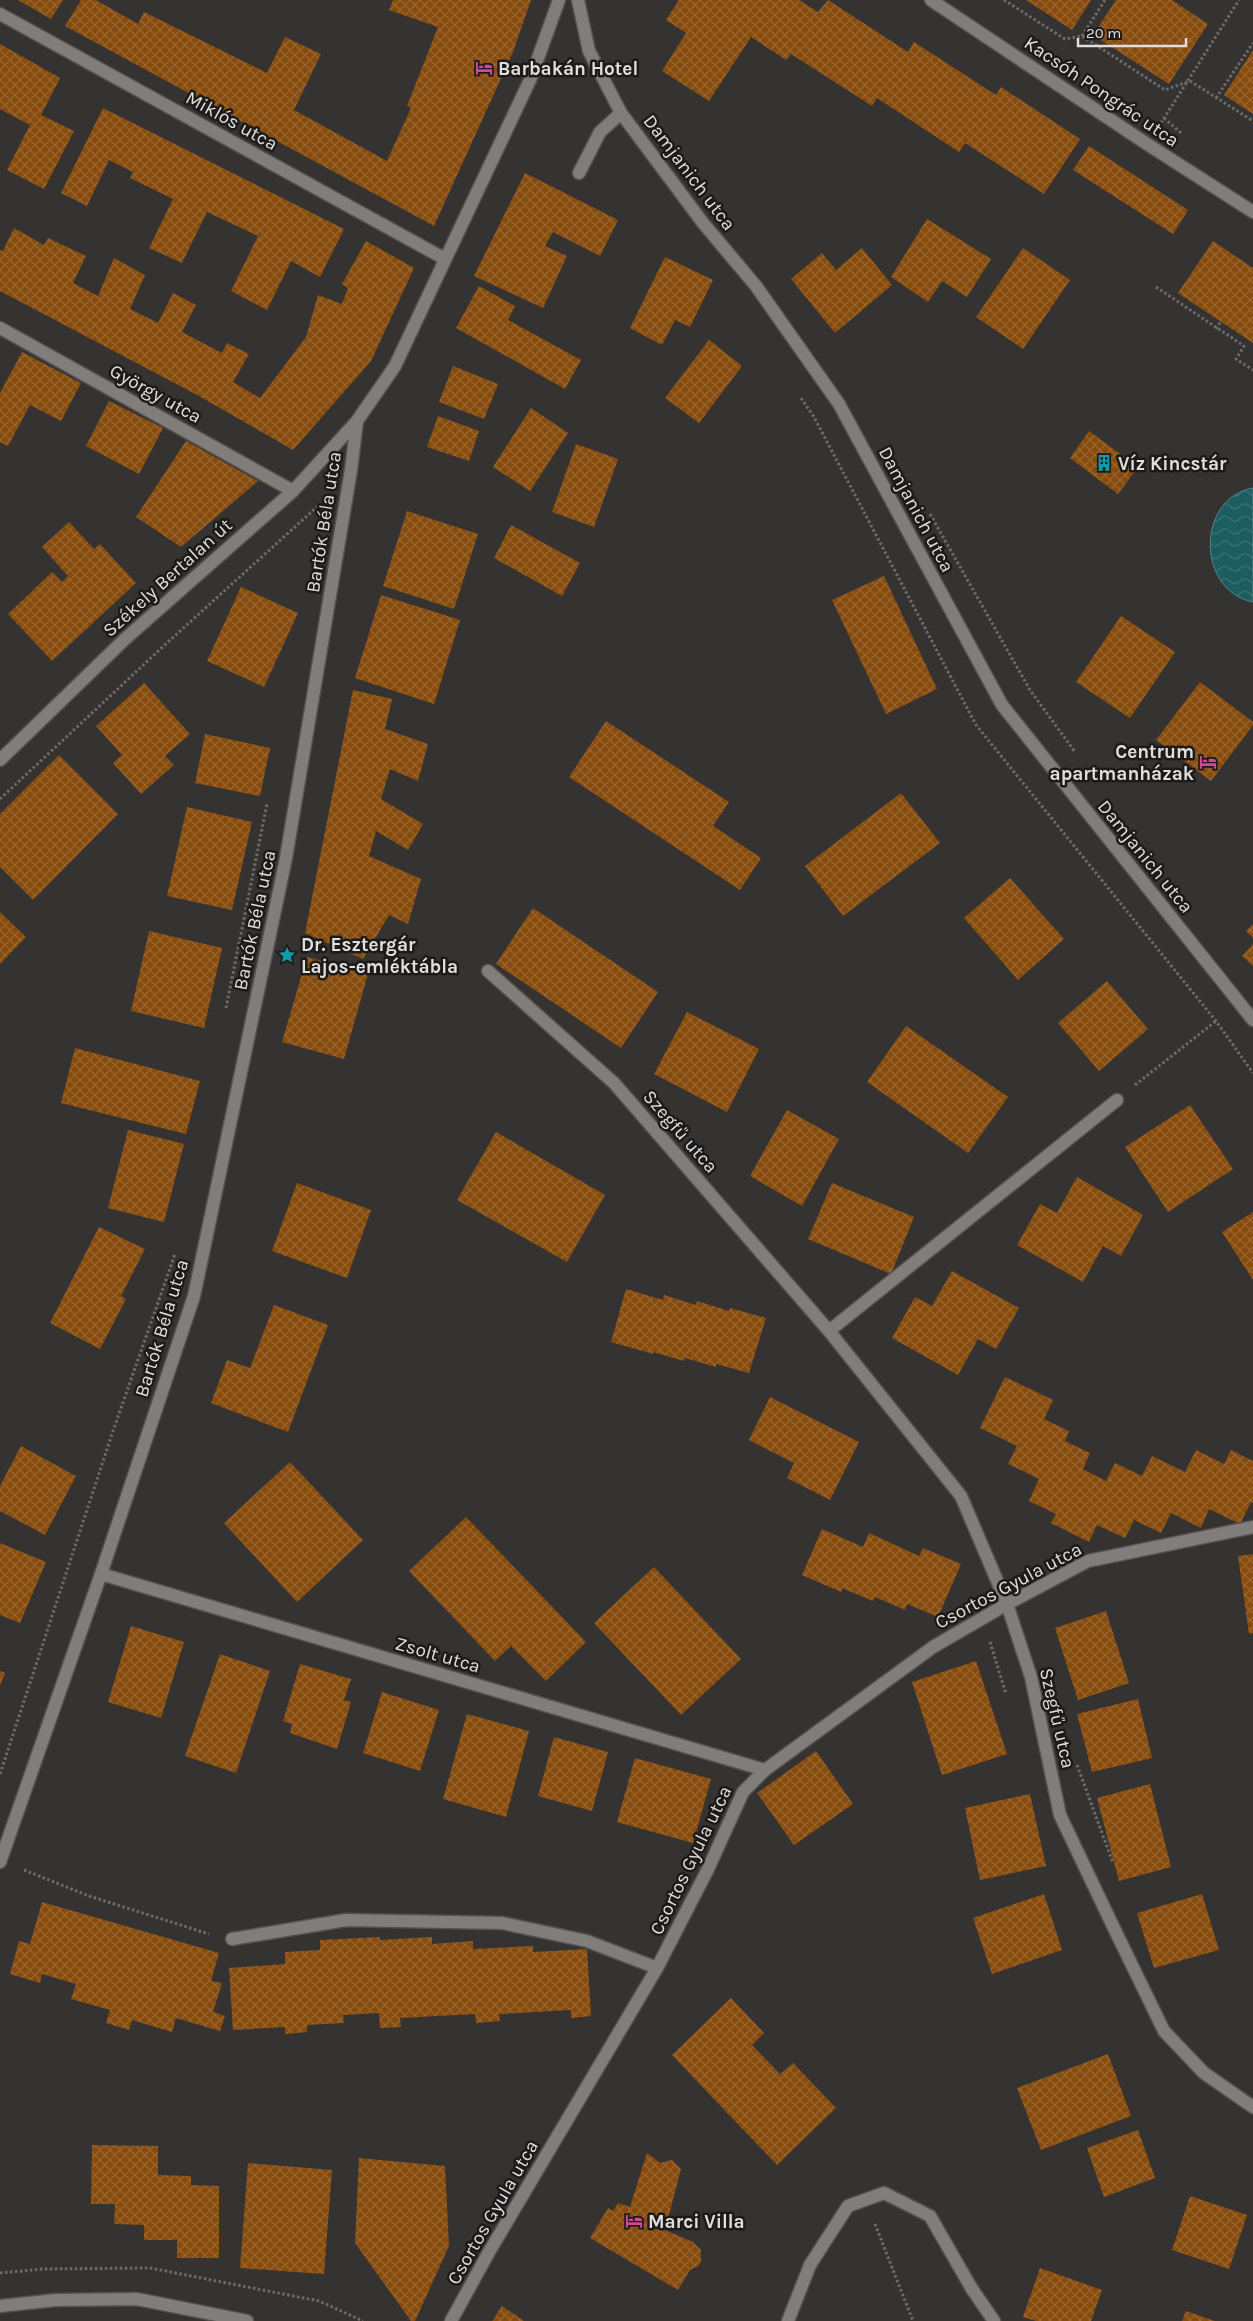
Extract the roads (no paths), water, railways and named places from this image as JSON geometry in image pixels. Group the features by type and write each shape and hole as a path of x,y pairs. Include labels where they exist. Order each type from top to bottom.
{"street":[{"name":"Bartók Béla utca","path":"0,1862 101,1574 194,1296 286,858 352,470 357,421 395,366 530,80 559,0"},
{"name":"Damjanich utca","path":"578,0 589,51 621,112 703,223 756,286 839,404 1002,705 1253,1020"},
{"name":"Kacsóh Pongrác utca","path":"931,0 1253,212"},
{"name":"Miklós utca","path":"0,14 445,259"},
{"path":"579,173 600,132 621,112"},
{"name":"György utca","path":"0,328 293,490"},
{"name":"Székely Bertalan út","path":"0,760 125,639 293,490 357,421"},
{"name":"Szegfű utca","path":"488,971 614,1083 829,1331 961,1496 1007,1604 1031,1677 1060,1815 1110,1922 1164,2031 1204,2073 1253,2107"},
{"path":"829,1331 1117,1100"},
{"name":"Csortos Gyula utca","path":"452,2321 489,2252 657,1968 708,1869 743,1792 765,1770 932,1646 1088,1561 1253,1527"},
{"name":"Zsolt utca","path":"101,1574 765,1770"},
{"path":"232,1939 346,1920 502,1923 587,1941 657,1968"},
{"path":"788,2321 810,2265 848,2206 884,2193 930,2216 972,2289 994,2321"},
{"path":"0,2306 56,2300 138,2299 247,2321"}],"water":[{"path":"1253,488 1253,602 1234,594 1221,581 1213,564 1210,545 1213,526 1221,508 1234,495"}],"place":[{"name":"Barbakán Hotel","path":"484,68"},
{"name":"Víz Kincstár","path":"1104,463"},
{"name":"Centrum apartmanházak","path":"1208,762"},
{"name":"Dr. Esztergár Lajos-emléktábla","path":"287,955"},
{"name":"Marci Villa","path":"634,2221"}]}
